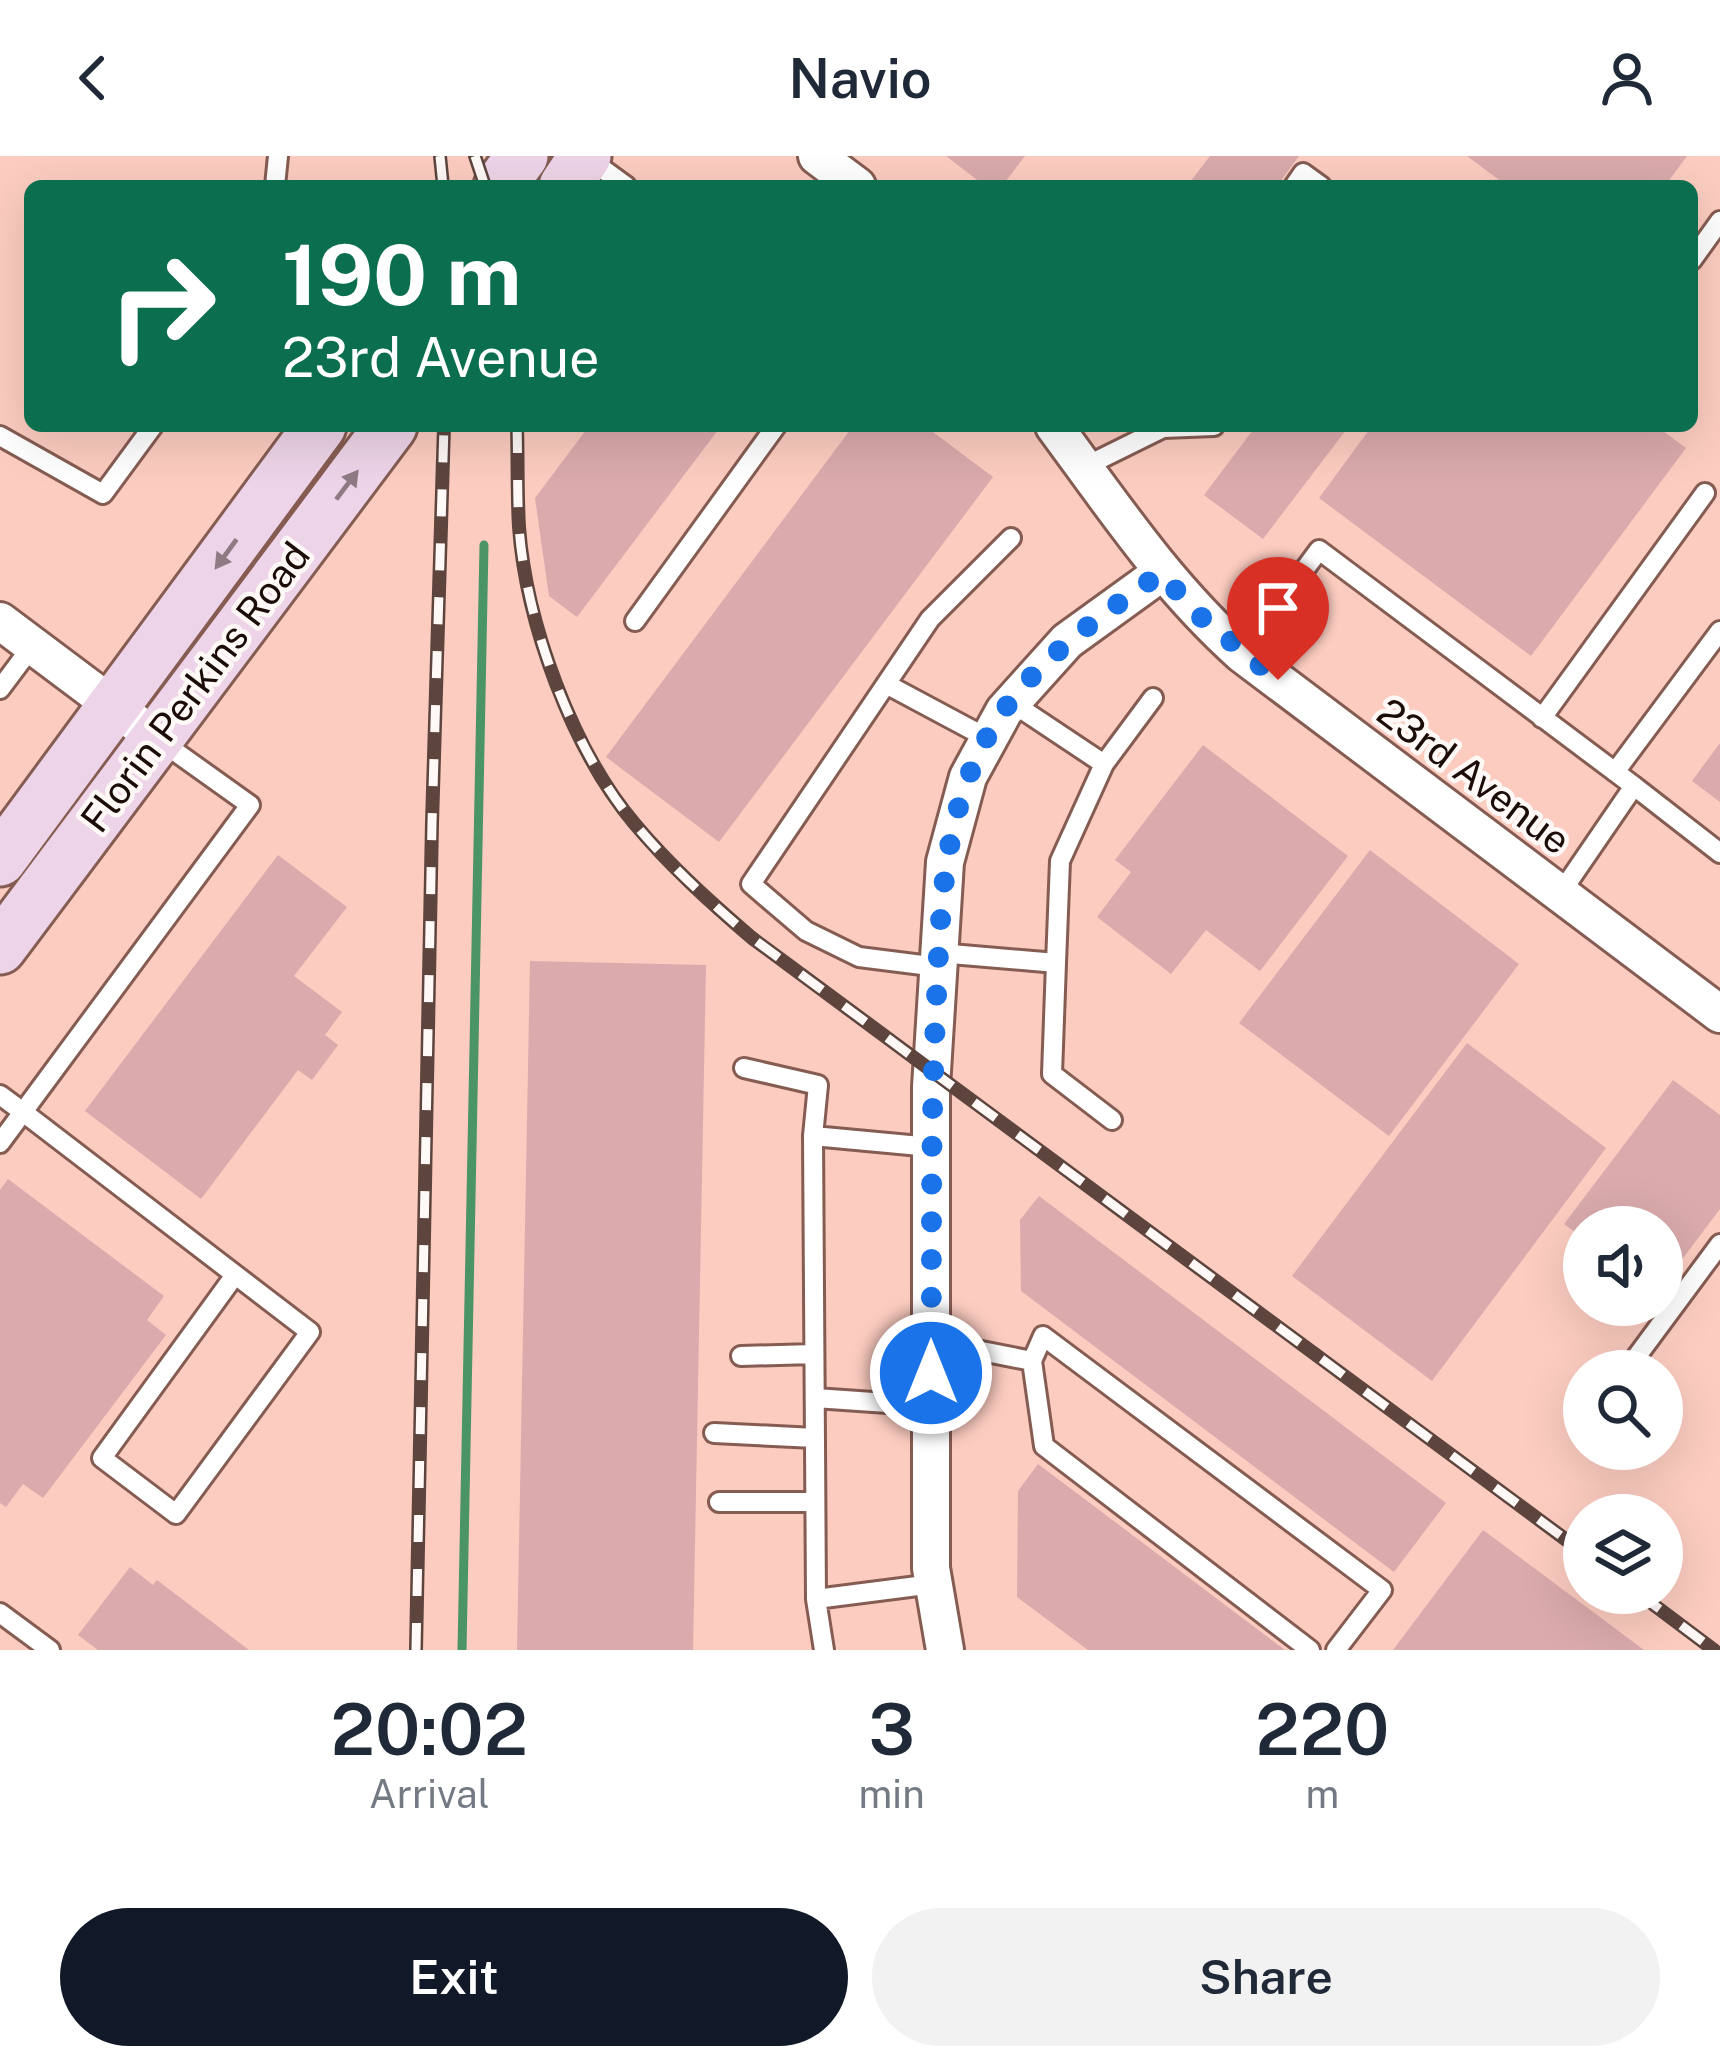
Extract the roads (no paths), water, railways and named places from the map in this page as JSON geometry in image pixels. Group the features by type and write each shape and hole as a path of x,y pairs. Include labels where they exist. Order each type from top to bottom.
{"main road":[{"name":"Florin Perkins Road","path":"0,860 316,432"},
{"name":"Florin Perkins Road","path":"0,948 386,432"}],"street":[{"path":"817,156 849,180"},
{"name":"23rd Avenue","path":"1058,432 1161,573 1242,654 1720,1014"},
{"path":"945,1650 933,1584 931,1406 932,1147 945,862 954,819 987,738 1011,702 1066,641 1161,573"},
{"path":"0,621 156,738"}],"lane":[{"path":"585,156 618,180"},
{"path":"1698,252 1720,221"},
{"path":"0,436 103,494 149,432"},
{"path":"635,621 772,432"},
{"path":"1084,467 1153,432"},
{"path":"1542,718 1705,494"},
{"path":"1011,538 930,619 752,884 806,931 860,957 1056,963"},
{"path":"1242,654 1319,550 1720,853"},
{"path":"1615,772 1720,631"},
{"path":"0,689 33,645"},
{"path":"886,684 987,738"},
{"path":"1112,1120 1052,1074 1060,861 1105,764 1153,698"},
{"path":"1011,702 1105,764"},
{"path":"0,1143 250,805 156,738"},
{"path":"1560,893 1634,786"},
{"path":"744,1068 818,1085 813,1136 816,1599 824,1650"},
{"path":"0,1095 236,1275 310,1332 176,1514 102,1458 236,1275"},
{"path":"813,1136 932,1147"},
{"path":"1642,1350 1720,1244"},
{"path":"1310,1650 1044,1446 1032,1361 1043,1336 1382,1590 1336,1650"},
{"path":"932,1341 1032,1361"},
{"path":"740,1356 814,1354"},
{"path":"815,1398 931,1406"},
{"path":"714,1433 815,1438"},
{"path":"718,1502 815,1502"},
{"path":"816,1599 933,1584"},
{"path":"0,1613 50,1650"}],"waterway":[{"path":"462,1650 484,545"}],"railway":[{"path":"440,156 442,180"},
{"path":"475,156 483,180"},
{"path":"416,1650 444,432"},
{"path":"517,432 523,564 542,643 591,759 634,823 662,854 752,938 1563,1537"},
{"path":"1666,1614 1714,1650"}]}
